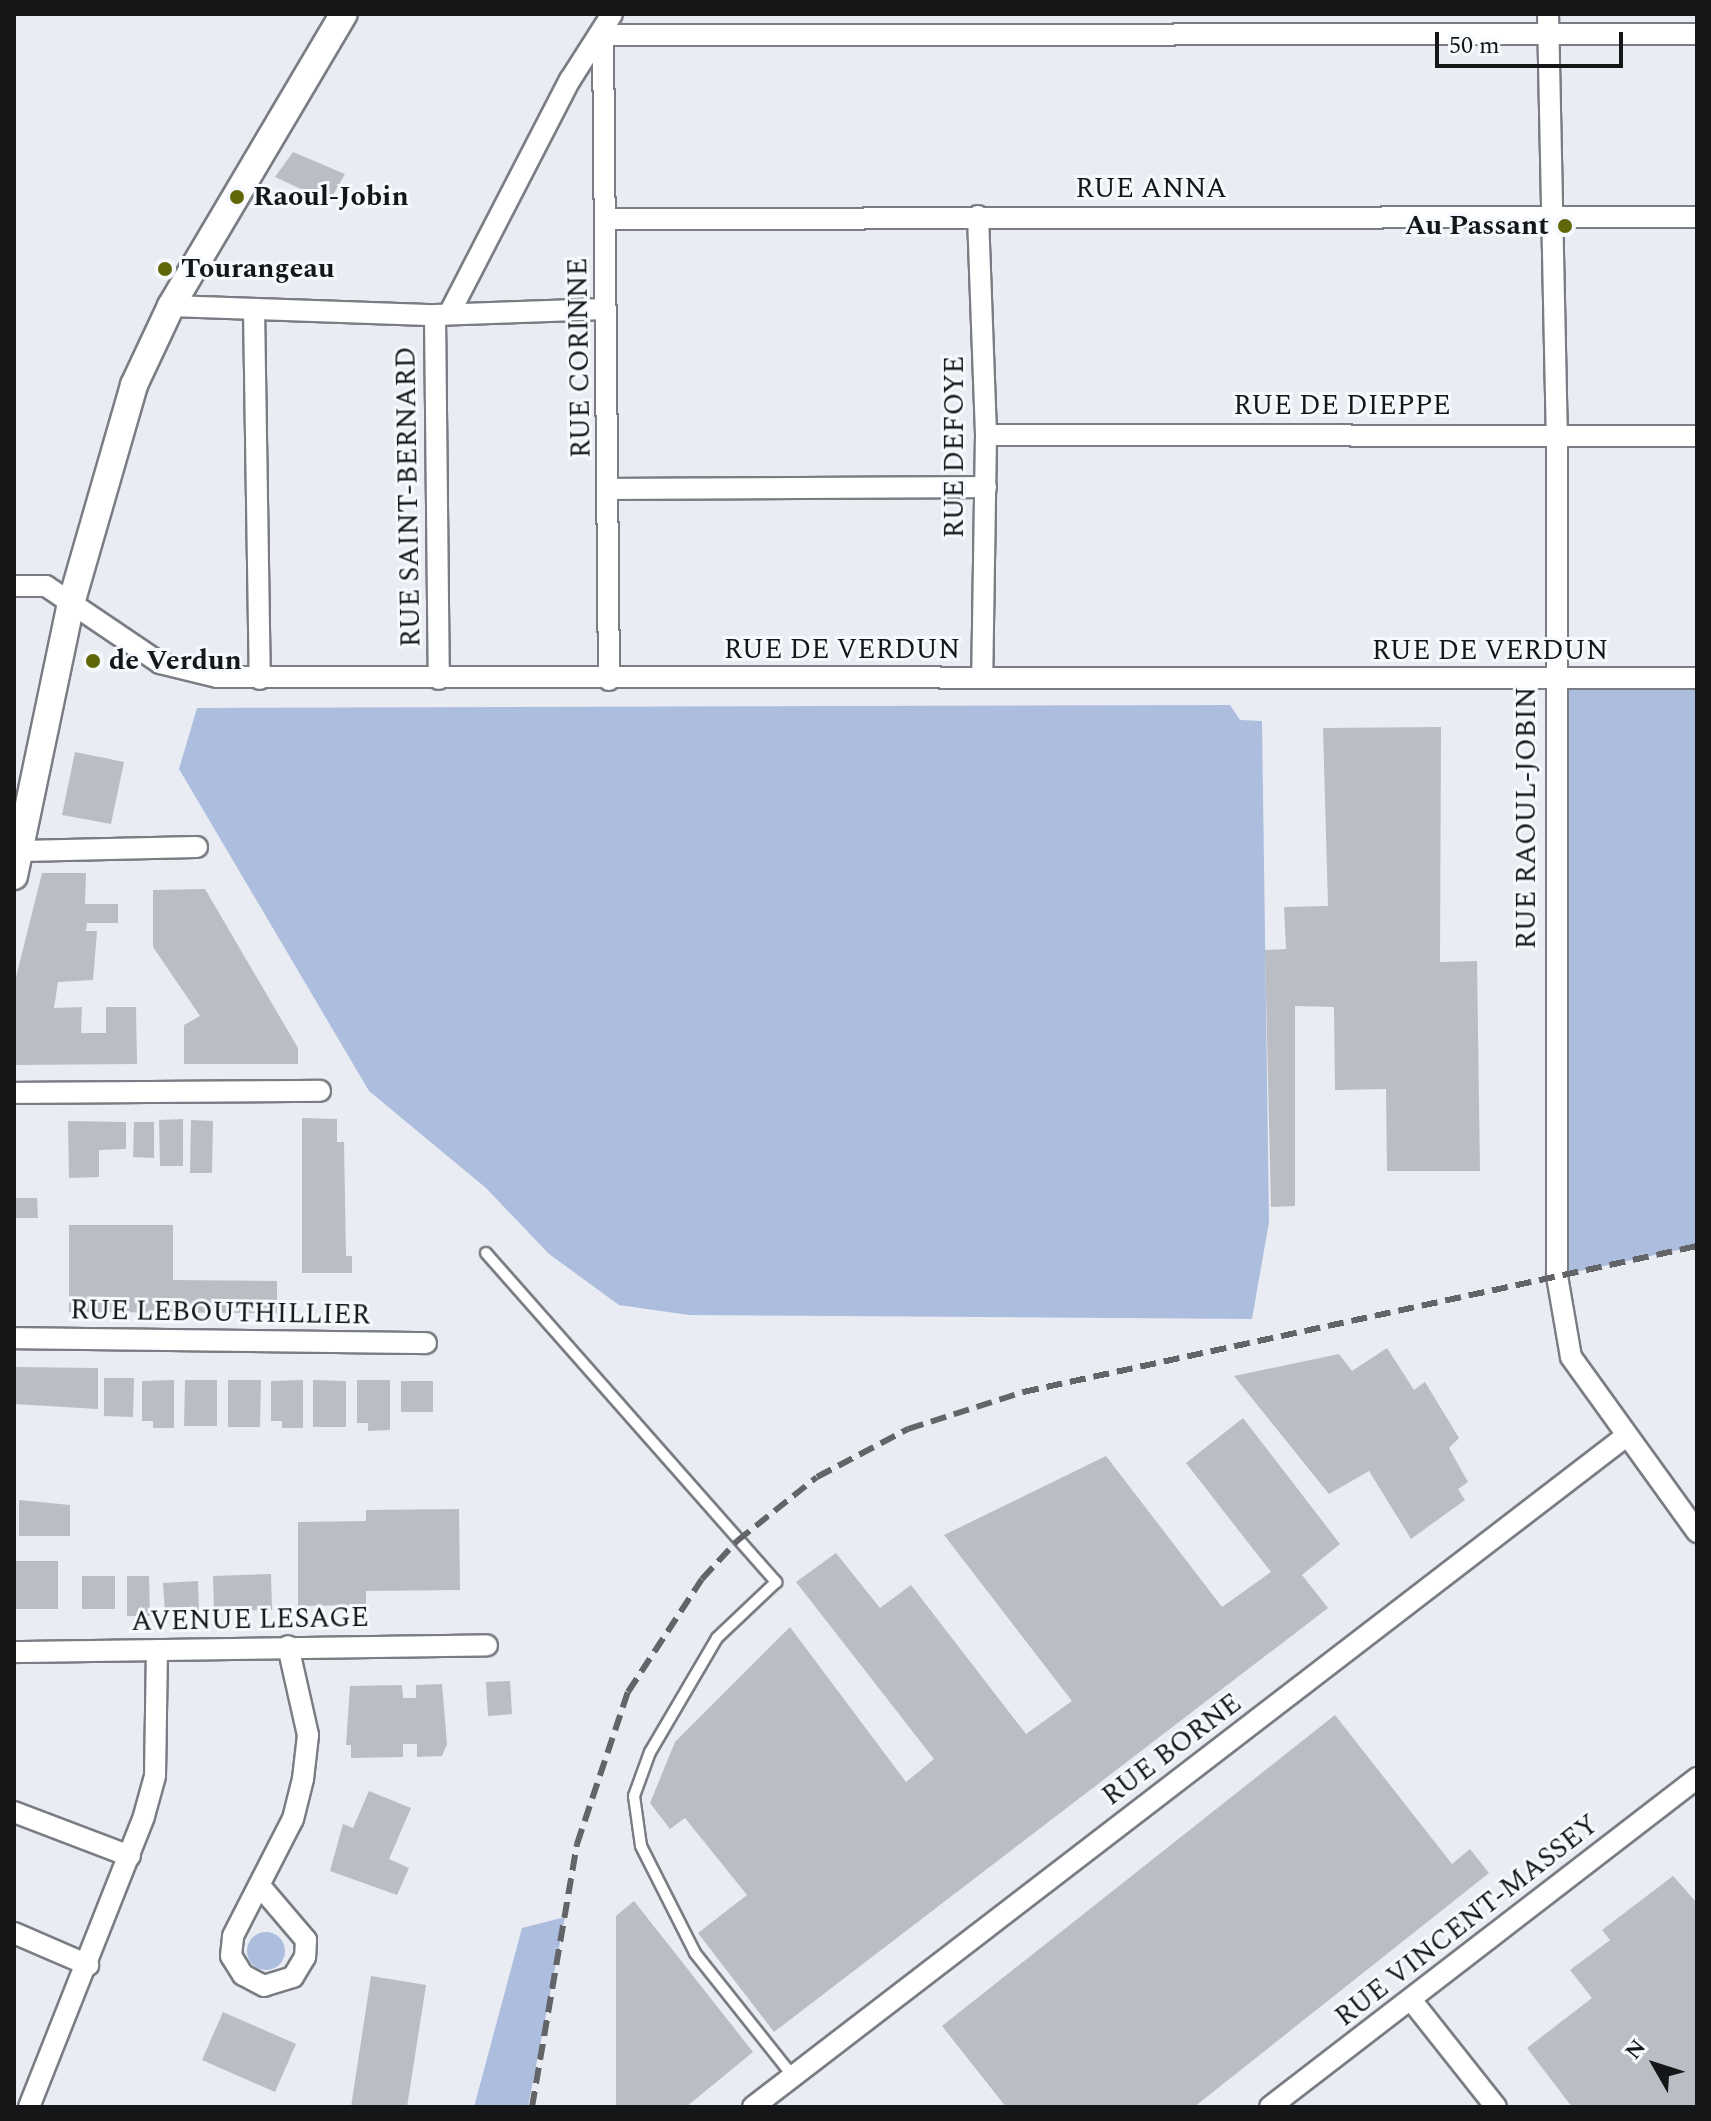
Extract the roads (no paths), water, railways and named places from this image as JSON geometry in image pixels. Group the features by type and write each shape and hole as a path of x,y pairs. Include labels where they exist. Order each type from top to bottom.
{"street":[{"path":"197,847 17,864 21,817 70,607 134,385 171,306 344,14"},
{"name":"RUE SAINT-BERNARD","path":"439,679 442,314 570,80 603,35 612,14"},
{"path":"603,35 1548,24 1697,34"},
{"name":"RUE RAOUL-JOBIN","path":"1548,24 1557,434 1557,1276 1571,1357 1625,1437 1697,1532"},
{"name":"RUE CORINNE","path":"603,35 605,309 611,489 609,680"},
{"name":"RUE DEFOYE","path":"978,216 986,435 982,677"},
{"name":"RUE ANNA","path":"606,219 1697,217"},
{"path":"171,306 442,314 605,309"},
{"path":"254,309 260,679"},
{"name":"RUE DE DIEPPE","path":"986,435 1697,436"},
{"path":"611,489 986,487"},
{"name":"RUE DE VERDUN","path":"14,586 46,586 70,607 160,663 260,679 1697,678"},
{"path":"14,1093 320,1091"},
{"name":"RUE LEBOUTHILLIER","path":"14,1338 426,1343"},
{"name":"RUE BORNE","path":"753,2107 1625,1437"},
{"name":"AVENUE LESAGE","path":"14,1652 487,1645"},
{"path":"260,1886 306,1940 305,1957 293,1977 264,1986 243,1975 231,1956 241,1916 260,1886 293,1819 303,1779 308,1735 288,1646"},
{"path":"29,2107 130,1856 155,1776 157,1650"},
{"name":"RUE VINCENT-MASSEY","path":"1270,2107 1412,2001 1697,1778"},
{"path":"14,1812 130,1856"},
{"path":"14,1933 88,1965"},
{"path":"1412,2001 1486,2104"}],"lane":[{"path":"486,1253 776,1582 717,1638 650,1752 634,1796 641,1846 695,1953 793,2076"}],"railway":[{"path":"532,2107 577,1844 628,1692 702,1579 737,1541 817,1477 908,1429 1023,1392 1697,1246"}],"place":[{"name":"Raoul-Jobin","path":"237,197"},
{"name":"Au Passant","path":"1565,226"},
{"name":"Tourangeau","path":"165,269"},
{"name":"de Verdun","path":"93,661"}]}
